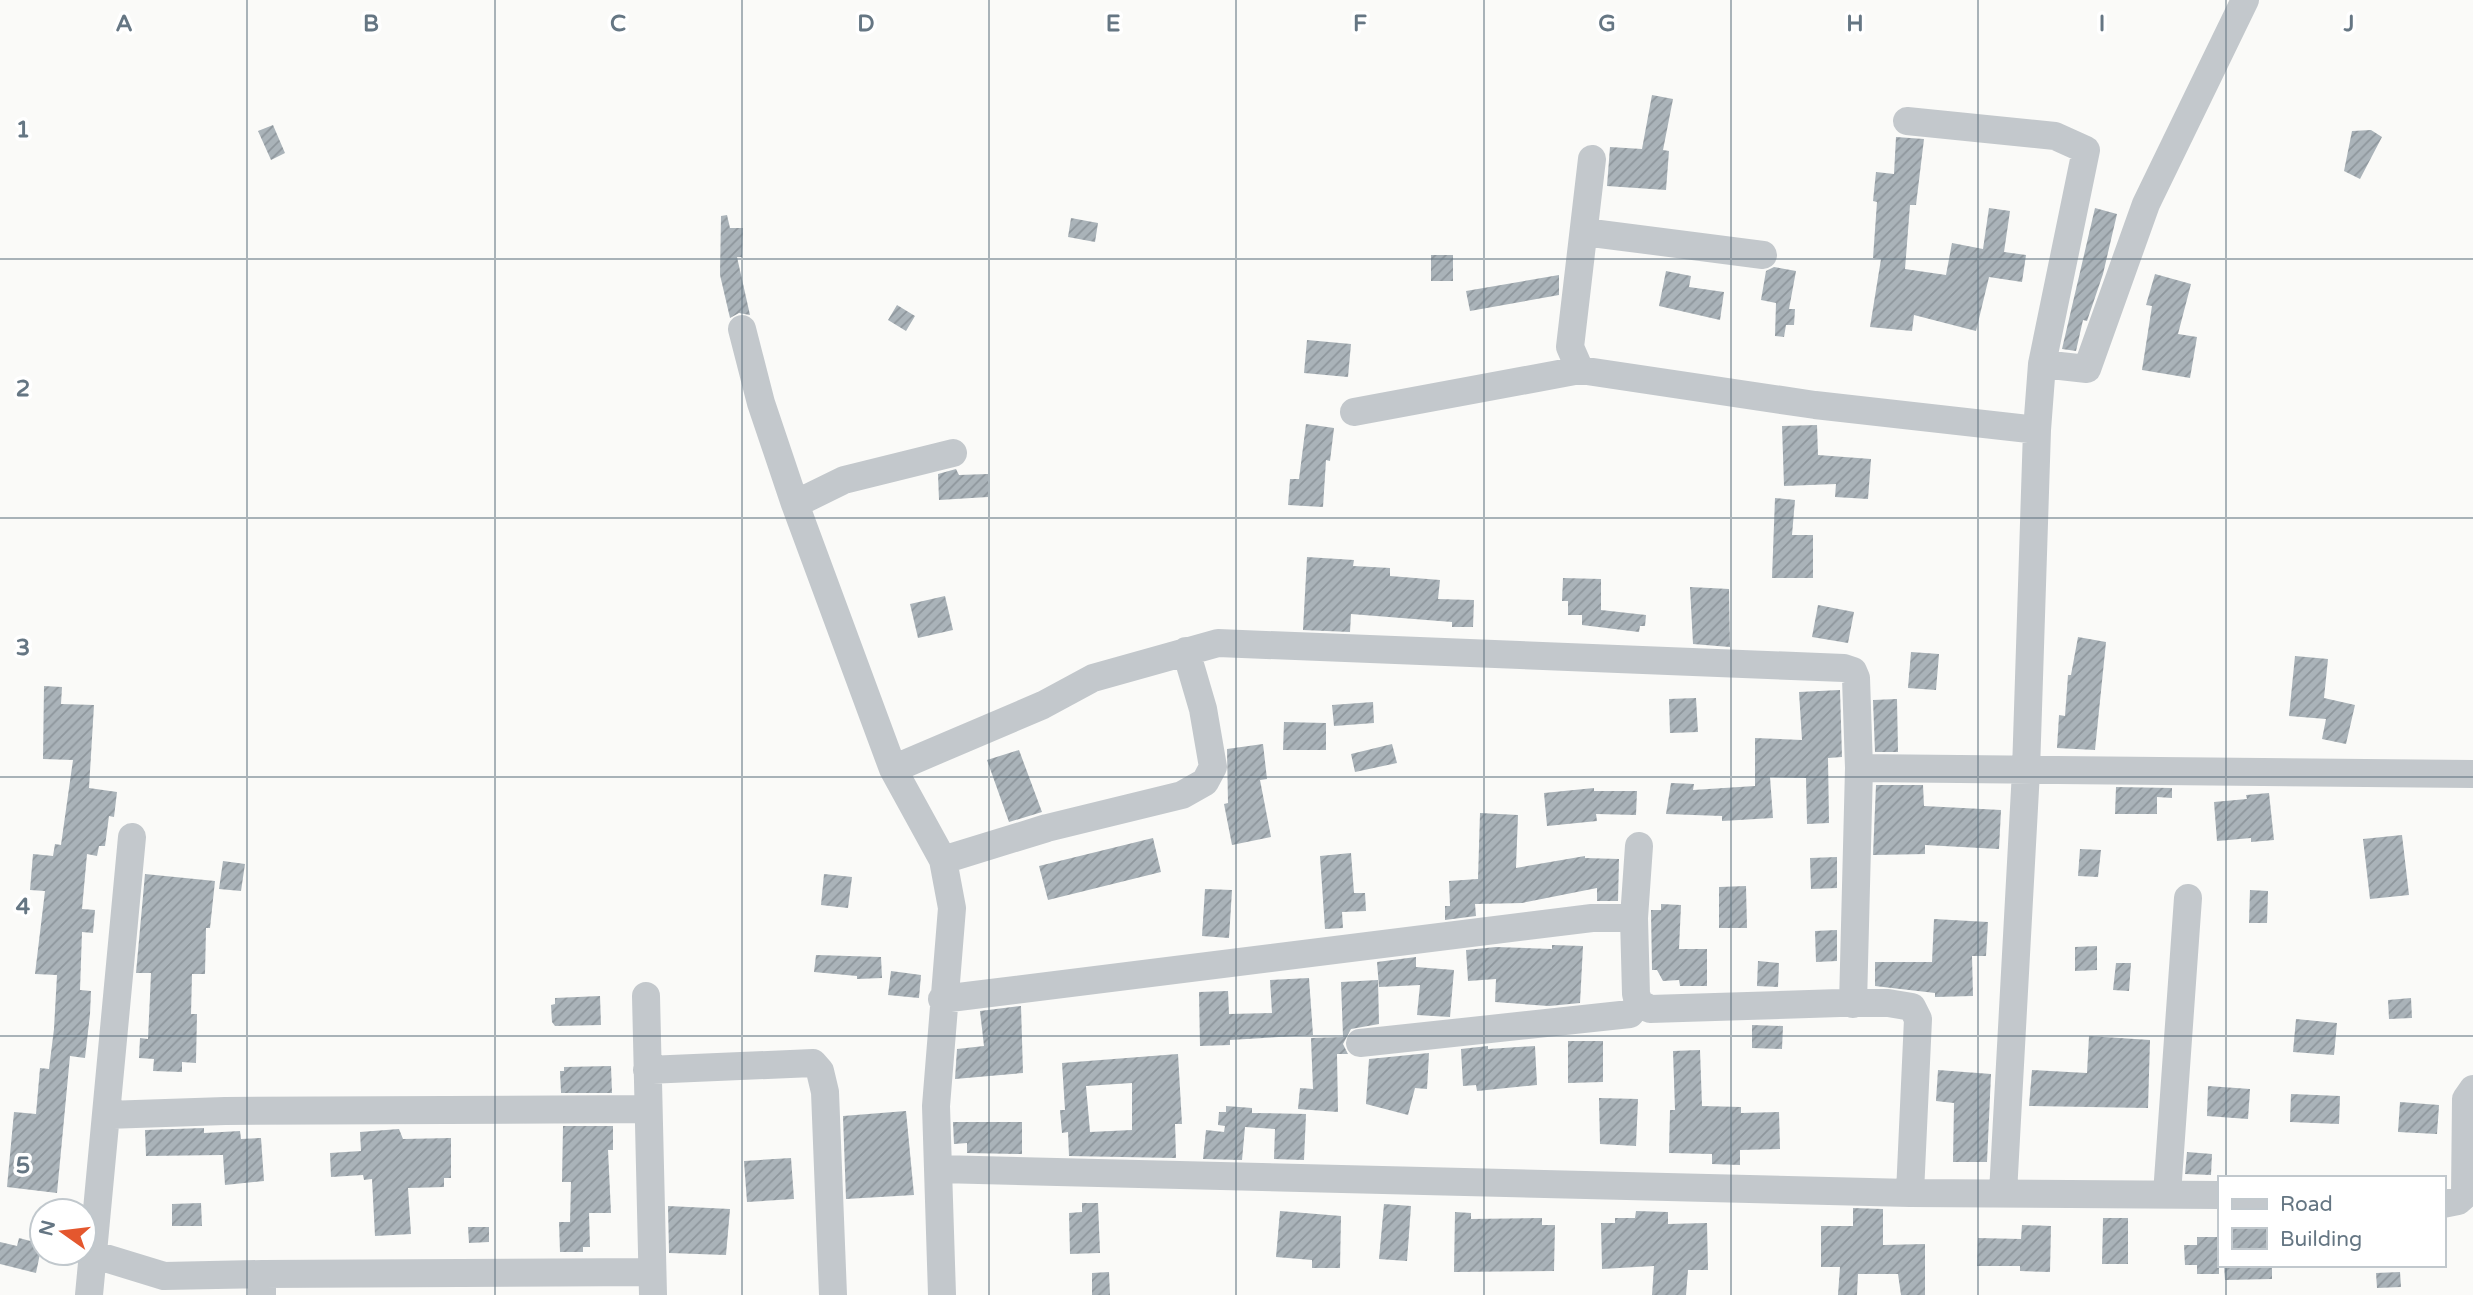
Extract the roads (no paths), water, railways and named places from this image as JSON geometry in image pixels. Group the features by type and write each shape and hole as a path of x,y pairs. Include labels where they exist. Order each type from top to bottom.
{"street":[{"path":"2042,364 2087,369 2146,204 2245,0"},
{"path":"1907,121 2055,136 2086,150 2042,364 2037,430 2026,771 2003,1193"},
{"path":"1580,370 1570,347 1592,159"},
{"path":"1584,232 1763,255"},
{"path":"742,329 761,403 795,504 893,769 943,860 952,908 942,999 936,1106 942,1295"},
{"path":"1354,411 1580,370 1815,405 2037,430"},
{"path":"795,504 844,480 953,453"},
{"path":"893,769 1042,705 1093,678 1218,643 1844,668 1853,671 1856,678 1859,768 1853,1004"},
{"path":"943,860 1046,828 1182,795 1205,782 1213,767 1203,709 1186,651"},
{"path":"1859,768 2473,774"},
{"path":"98,1201 132,837"},
{"path":"1639,846 1634,918 1636,994 1639,1003 1650,1009 1888,1003 1912,1007 1918,1019 1910,1193"},
{"path":"2167,1194 2188,898"},
{"path":"942,999 1592,918 1634,918"},
{"path":"98,1256 164,1276 262,1284 653,1283 646,996"},
{"path":"1360,1043 1630,1014 1639,1003"},
{"path":"648,1070 813,1062 820,1071 825,1093 833,1295"},
{"path":"2445,1204 2458,1201 2465,1195 2466,1099 2473,1089"},
{"path":"106,1115 225,1111 648,1109"},
{"path":"939,1169 1910,1193 2218,1195"},
{"path":"89,1295 92,1267"}]}
